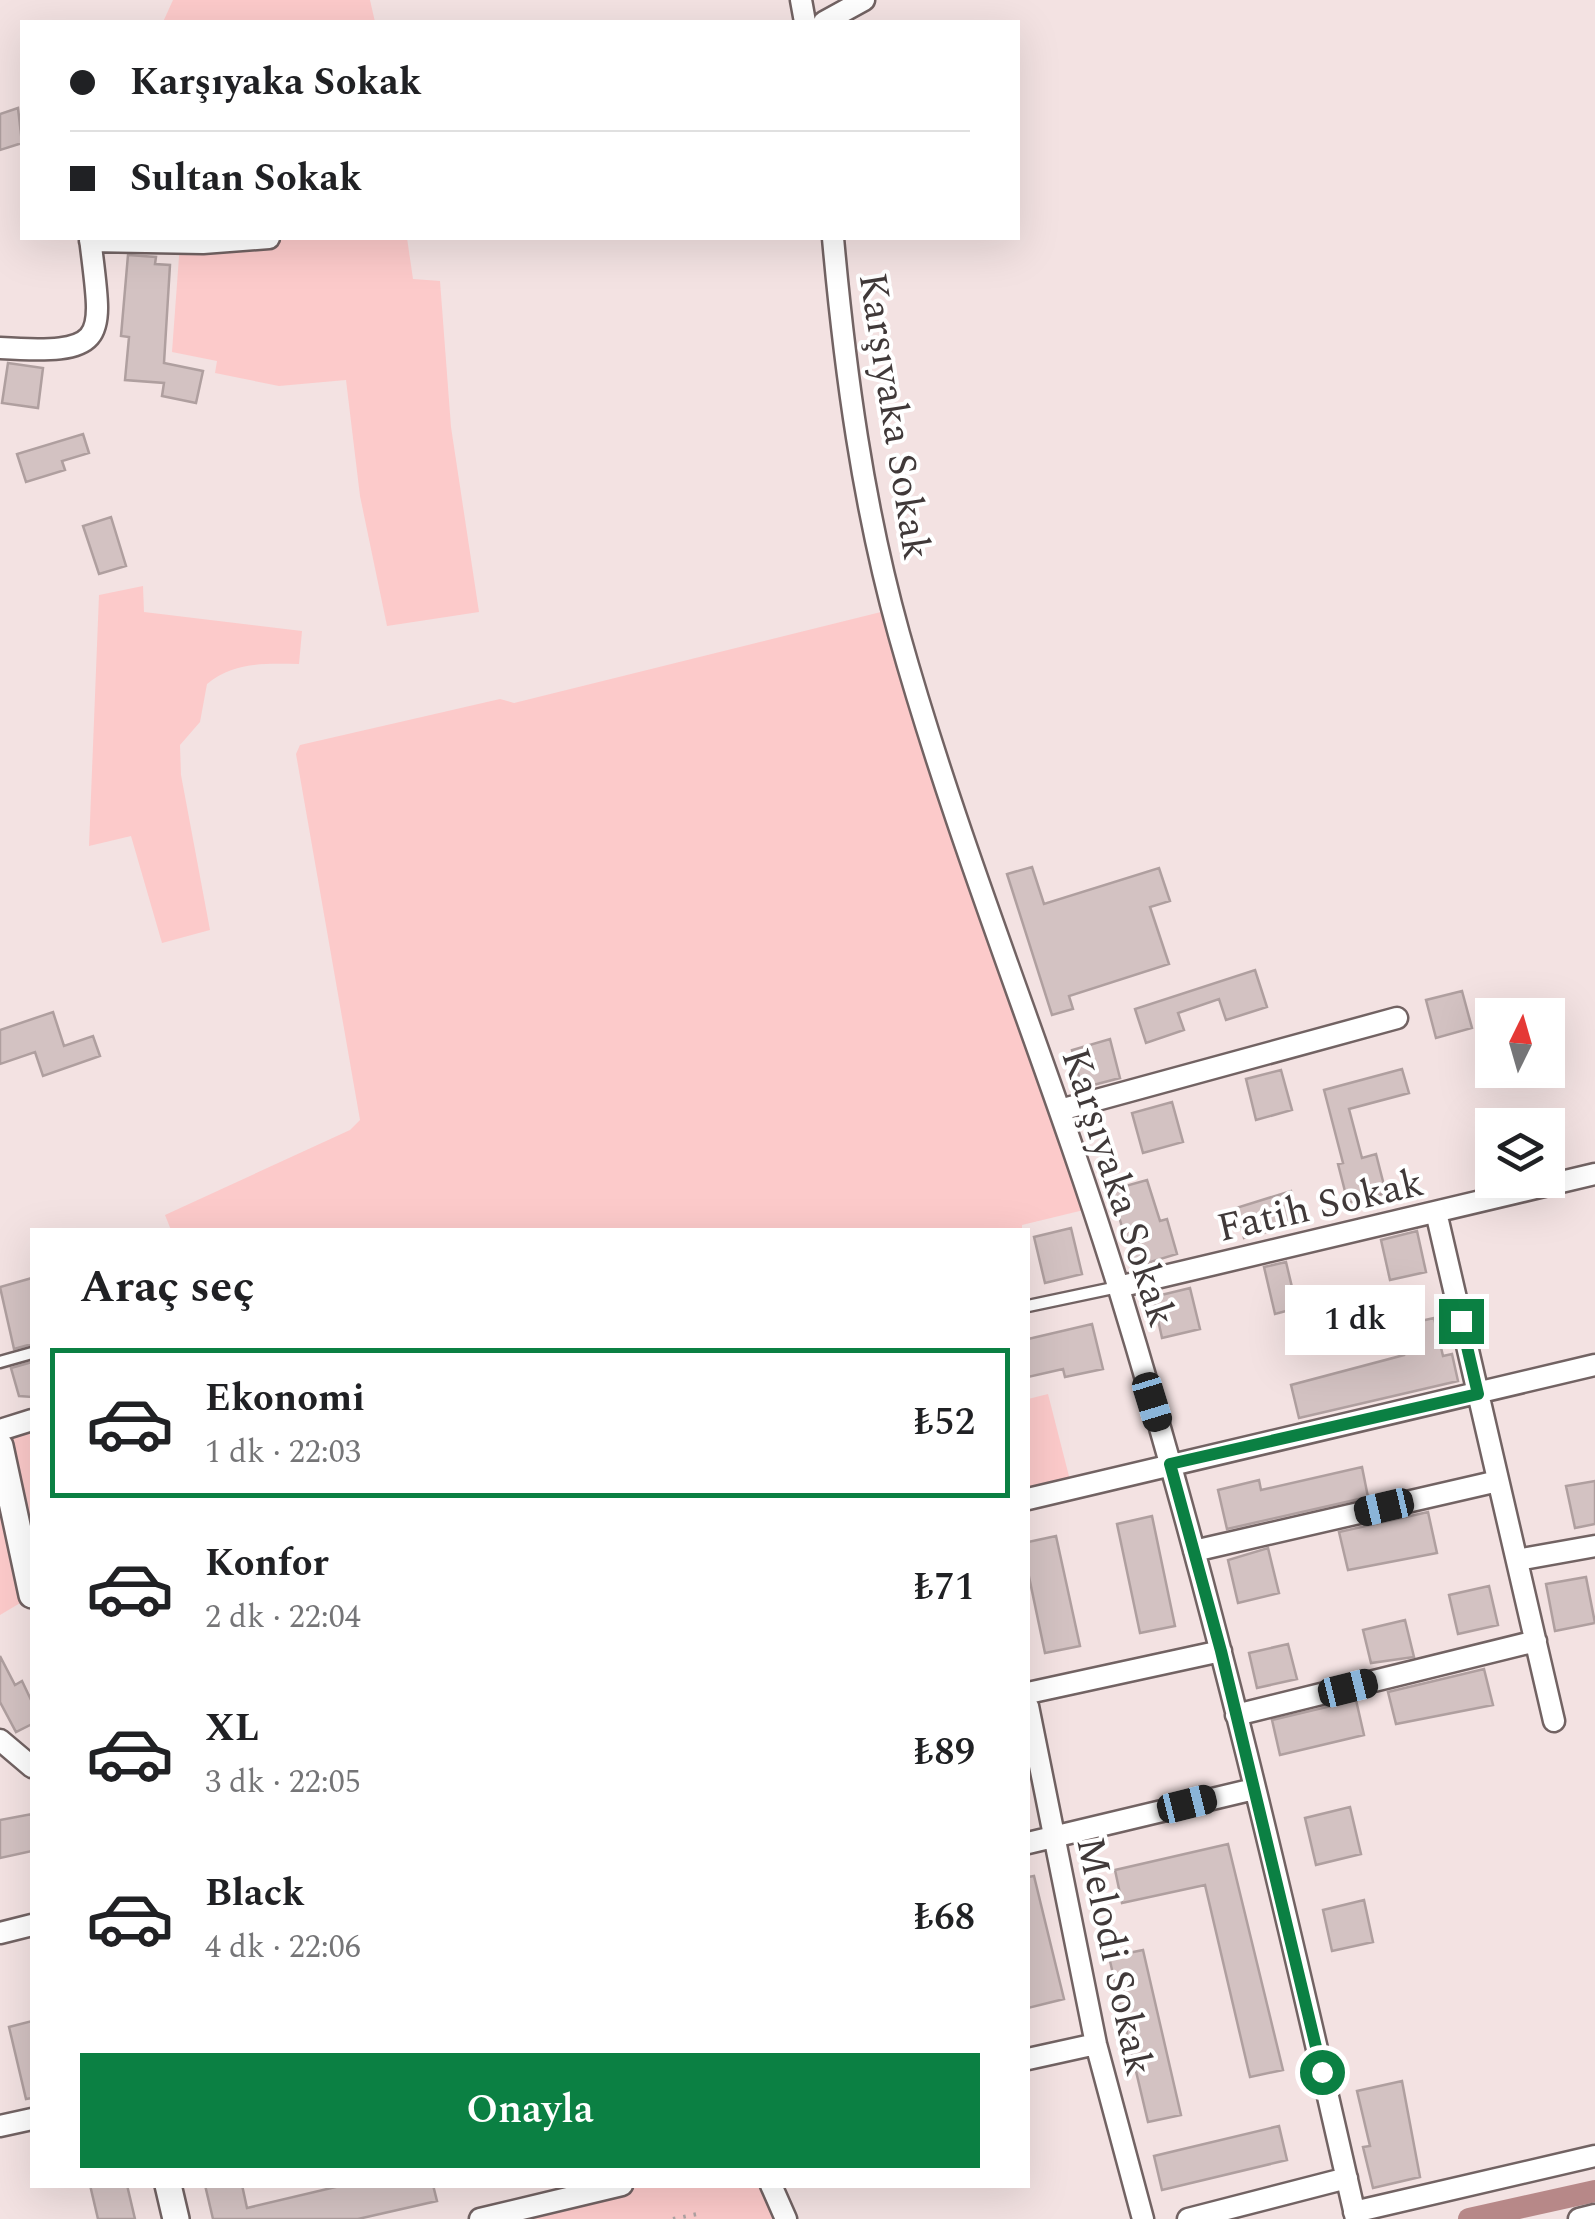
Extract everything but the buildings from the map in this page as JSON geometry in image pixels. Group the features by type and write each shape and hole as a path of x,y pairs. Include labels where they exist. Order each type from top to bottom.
{"street":[{"path":"828,20 864,0"},
{"path":"0,348 59,352 84,343 96,325 98,304 90,240 243,240"},
{"name":"Karşıyaka Sokak","path":"833,240 845,360 896,621 1118,1287 1170,1464 1221,1651 1355,2215"},
{"path":"1060,1110 1397,1018"},
{"name":"Fatih Sokak","path":"1118,1287 1595,1174"},
{"path":"1436,1212 1554,1721"},
{"path":"1030,1498 1595,1365"},
{"path":"0,1430 30,1421"},
{"path":"0,1446 30,1586"},
{"path":"1194,1551 1498,1481"},
{"path":"1517,1560 1595,1546"},
{"path":"1236,1715 1536,1642"},
{"path":"1030,1694 1221,1651"},
{"name":"Melodi Sokak","path":"1030,1716 1096,2044 1143,2219"},
{"path":"0,1740 30,1766"},
{"path":"1030,1842 1254,1788"},
{"path":"0,1932 30,1925"},
{"path":"1030,2059 1096,2044"},
{"path":"0,2126 30,2118"},
{"path":"1355,2215 1595,2156"},
{"path":"1188,2219 1347,2178"},
{"path":"169,2188 176,2219"},
{"path":"521,2188 526,2214"},
{"path":"480,2219 526,2214 612,2188"},
{"path":"772,2188 786,2219"},
{"path":"1578,2219 1595,2215"}],"lane":[{"path":"1030,1306 1118,1287"},
{"path":"0,1362 30,1354"}],"path":[{"path":"673,2219 697,2214 698,2219"}],"shaded area":[{"path":"173,0 370,0 375,20 164,20"},
{"path":"126,240 407,240 413,279 440,281 451,427 479,612 387,626 360,496 346,380 279,386 215,373 217,361 172,352 180,243"},
{"path":"143,586 144,612 302,631 299,664 239,668 207,684 200,722 180,745 181,775 210,930 162,943 131,836 89,846 99,595"},
{"path":"893,609 1092,1208 1022,1228 170,1228 165,1215 350,1130 360,1120 296,754 300,745 500,699 514,703"},
{"path":"1048,1394 1072,1488 1030,1498 1030,1398"},
{"path":"30,1421 30,1597 0,1615 0,1507 11,1506 0,1430"},
{"path":"609,2188 772,2188 786,2219 527,2219 525,2208"}],"waterway":[{"path":"1469,2219 1595,2191"}],"route":[{"path":"1322,2072 1221,1651 1170,1464 1478,1394 1461,1321"}]}
